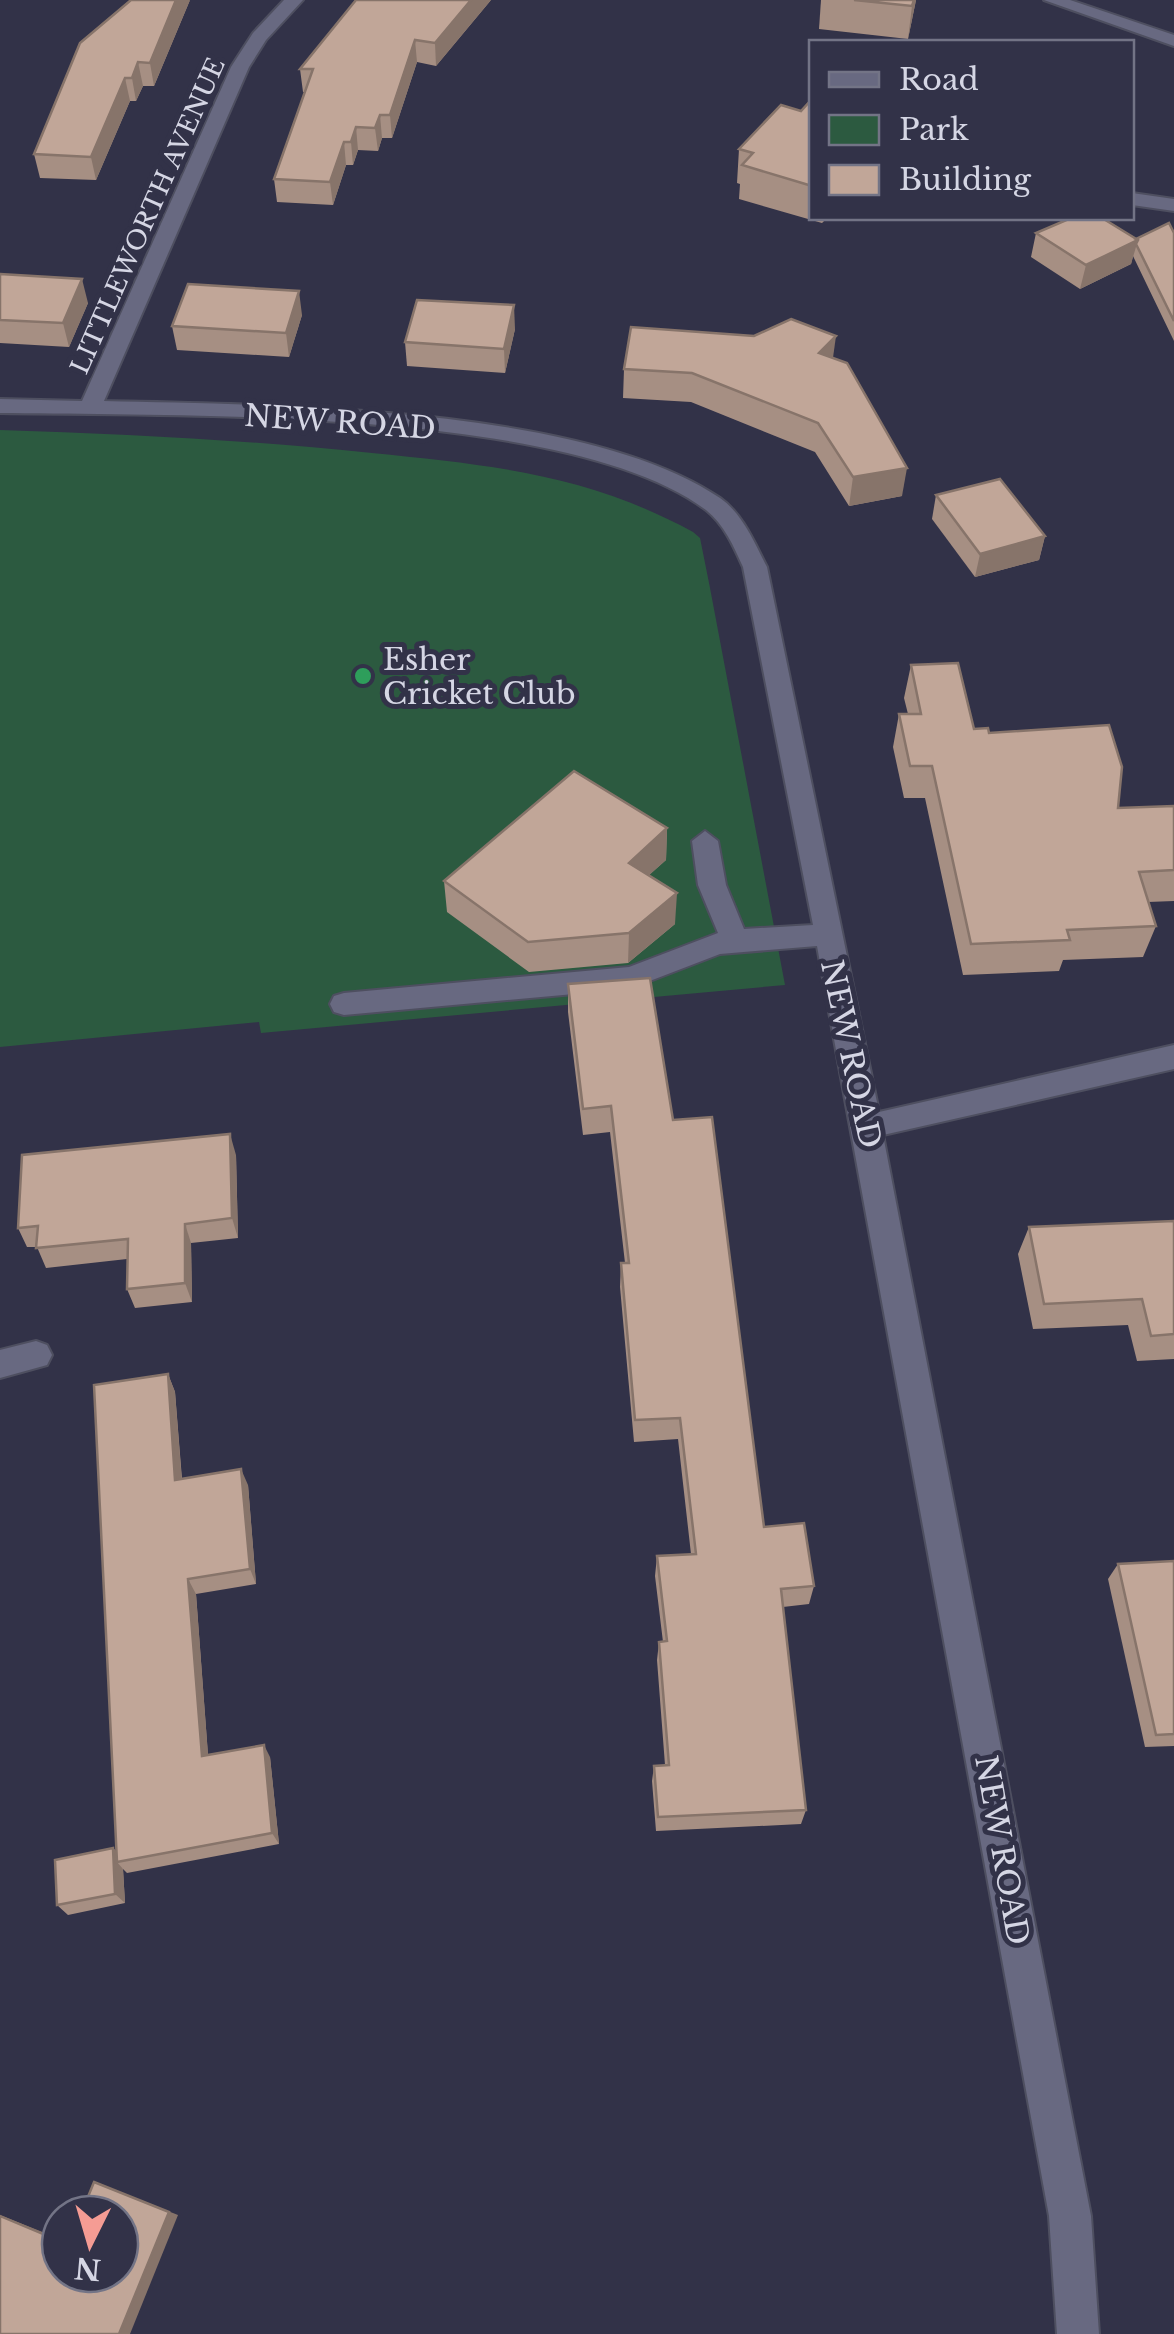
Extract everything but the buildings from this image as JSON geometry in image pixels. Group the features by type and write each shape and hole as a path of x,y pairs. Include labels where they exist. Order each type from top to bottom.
{"street":[{"name":"LITTLEWORTH AVENUE","path":"90,408 240,67 259,37 294,0"},
{"path":"1053,0 1174,41"},
{"path":"1146,32 1174,17"},
{"path":"1134,199 1174,205"},
{"name":"NEW ROAD","path":"0,406 338,420 512,438 640,467 681,484 716,506 740,536 755,566 868,1126 1070,2216 1078,2334"},
{"path":"705,841 712,886 736,942"},
{"path":"344,1004 630,978 658,972 686,954 736,942 827,935"},
{"path":"868,1126 1174,1057"},
{"path":"0,1364 36,1355"}],"green space":[{"name":"Esher Cricket Club","path":"0,430 279,444 497,468 615,497 693,532 700,538 785,985 261,1033 259,1022 0,1047"}],"place":[{"name":"Esher Cricket Club","path":"363,676"}]}
